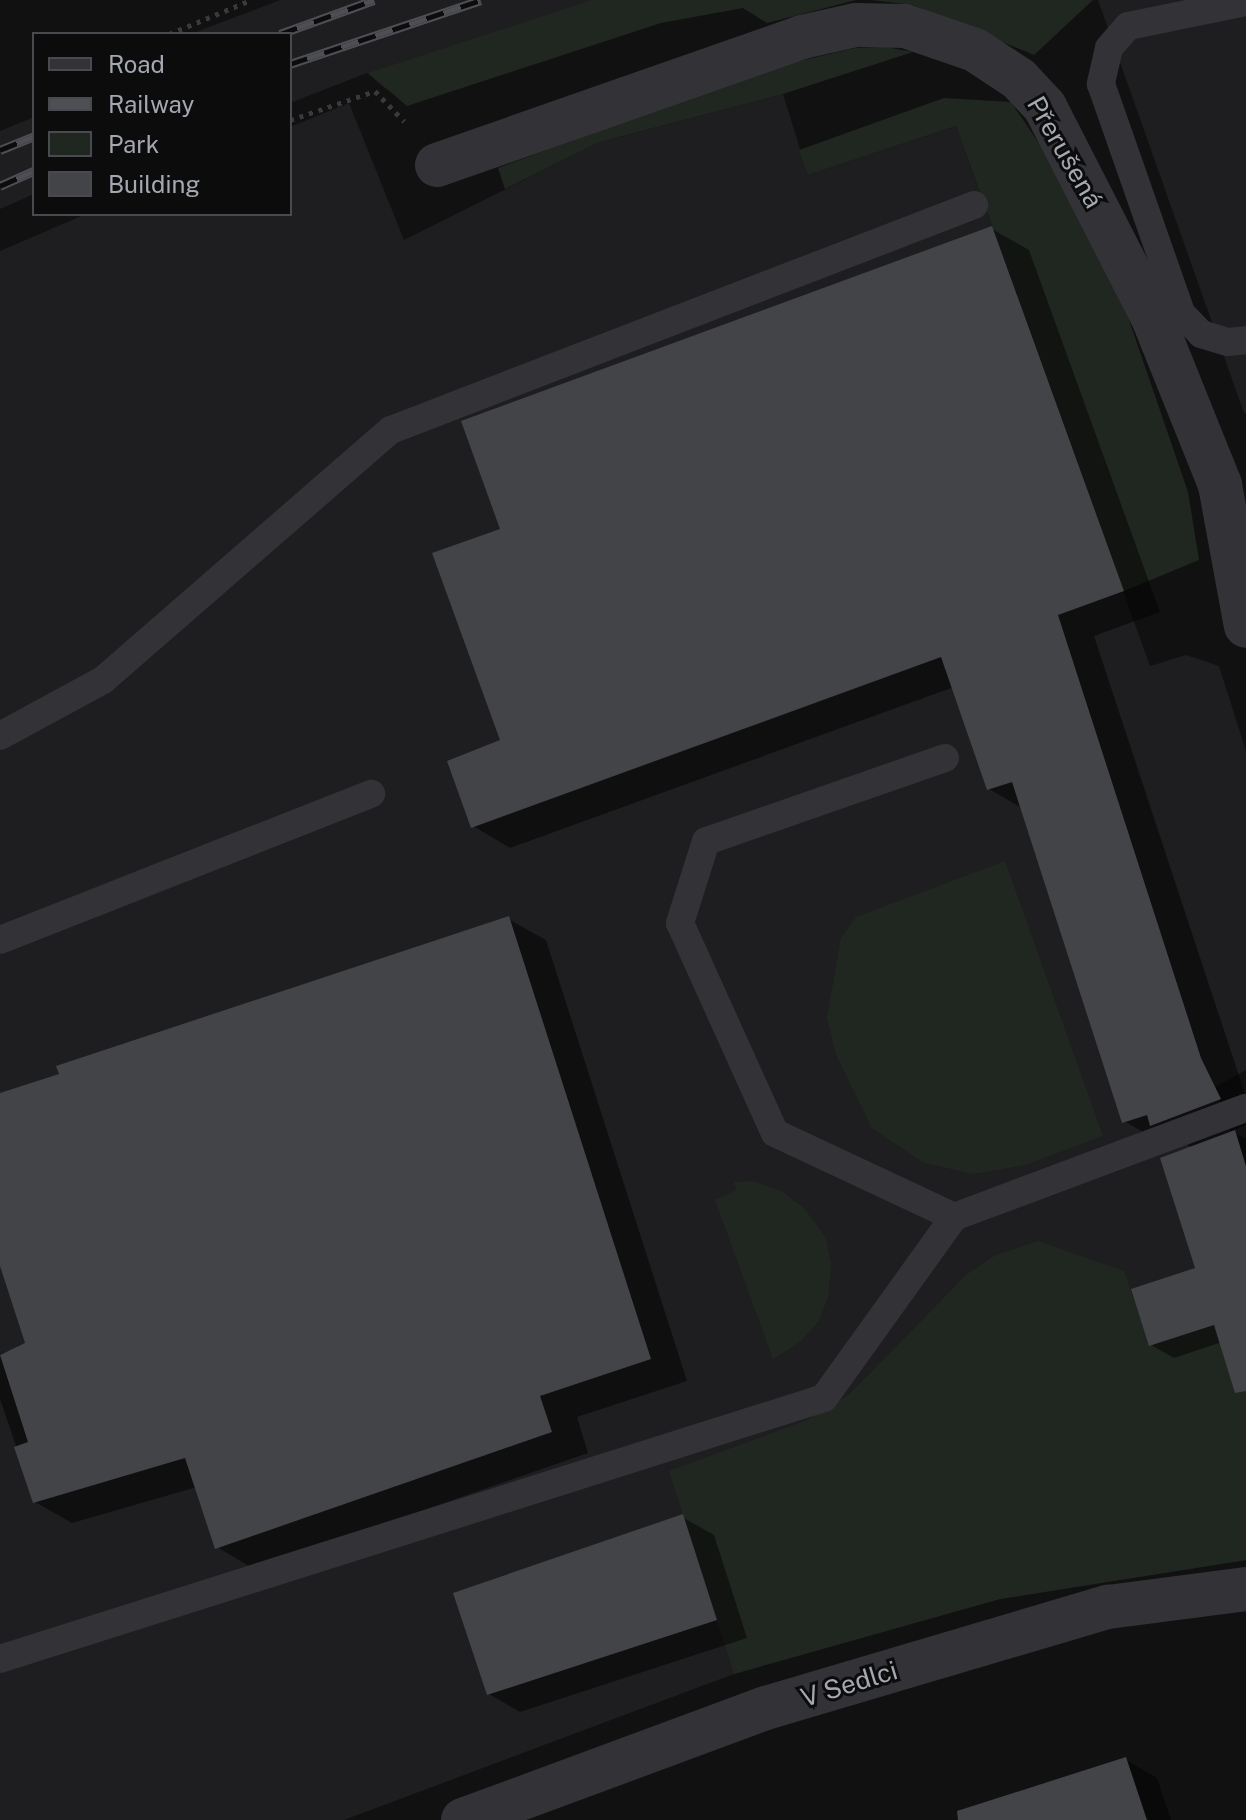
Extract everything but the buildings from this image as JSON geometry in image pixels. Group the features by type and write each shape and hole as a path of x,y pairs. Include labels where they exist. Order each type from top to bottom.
{"street":[{"name":"Přerušená","path":"437,165 802,37 856,25 905,26 975,50 1019,79 1045,107 1153,318 1220,485 1246,626"},
{"name":"V Sedlci","path":"463,1820 766,1708 1108,1607 1246,1589"}],"lane":[{"path":"1246,2 1128,26 1109,48 1101,84 1181,313 1201,334 1228,342 1246,340"},
{"path":"0,736 103,680 391,430 974,205"},
{"path":"945,758 706,841 680,923 775,1133 954,1217"},
{"path":"0,940 371,794"},
{"path":"0,1659 824,1398 954,1217 1246,1108"}],"path":[{"path":"174,32 251,0"},
{"path":"292,119 375,91 437,165"}],"shaded area":[{"path":"280,0 650,0 387,90 367,73 292,102 292,32 196,32"},
{"path":"1098,0 1246,0 1246,413 1244,413"},
{"path":"783,94 808,175 956,126 1150,666 1186,655 1219,666 1246,751 1246,1070 1215,1087 1232,1135 1246,1560 1000,1599 734,1674 344,1820 0,1820 0,251 81,216 292,216 292,126 349,103 404,240 600,142"},
{"path":"32,118 32,195 0,209 0,131"}],"green space":[{"path":"592,0 856,0 767,23 743,8 661,23 407,106 368,73"},
{"path":"871,0 1093,0 1034,55 913,5"},
{"path":"886,47 913,52 783,94 600,142 505,189 498,168 769,68 855,48"},
{"path":"944,98 1011,102 1040,145 1128,317 1188,492 1199,560 1124,591 956,126 808,175 799,150"},
{"path":"1005,861 1103,1136 1025,1165 974,1174 924,1163 872,1128 836,1055 827,1018 841,938 856,917"},
{"path":"753,1181 781,1191 804,1208 826,1238 831,1264 828,1297 819,1321 800,1342 773,1359 715,1200 736,1190 734,1182"},
{"path":"1038,1241 1124,1271 1150,1346 1246,1314 1246,1560 1000,1599 734,1674 669,1471 807,1420 849,1395 967,1274 994,1256"}],"railway":[{"path":"286,32 374,0"},
{"path":"292,63 481,0"},
{"path":"0,150 32,137"},
{"path":"0,186 32,172"}]}
